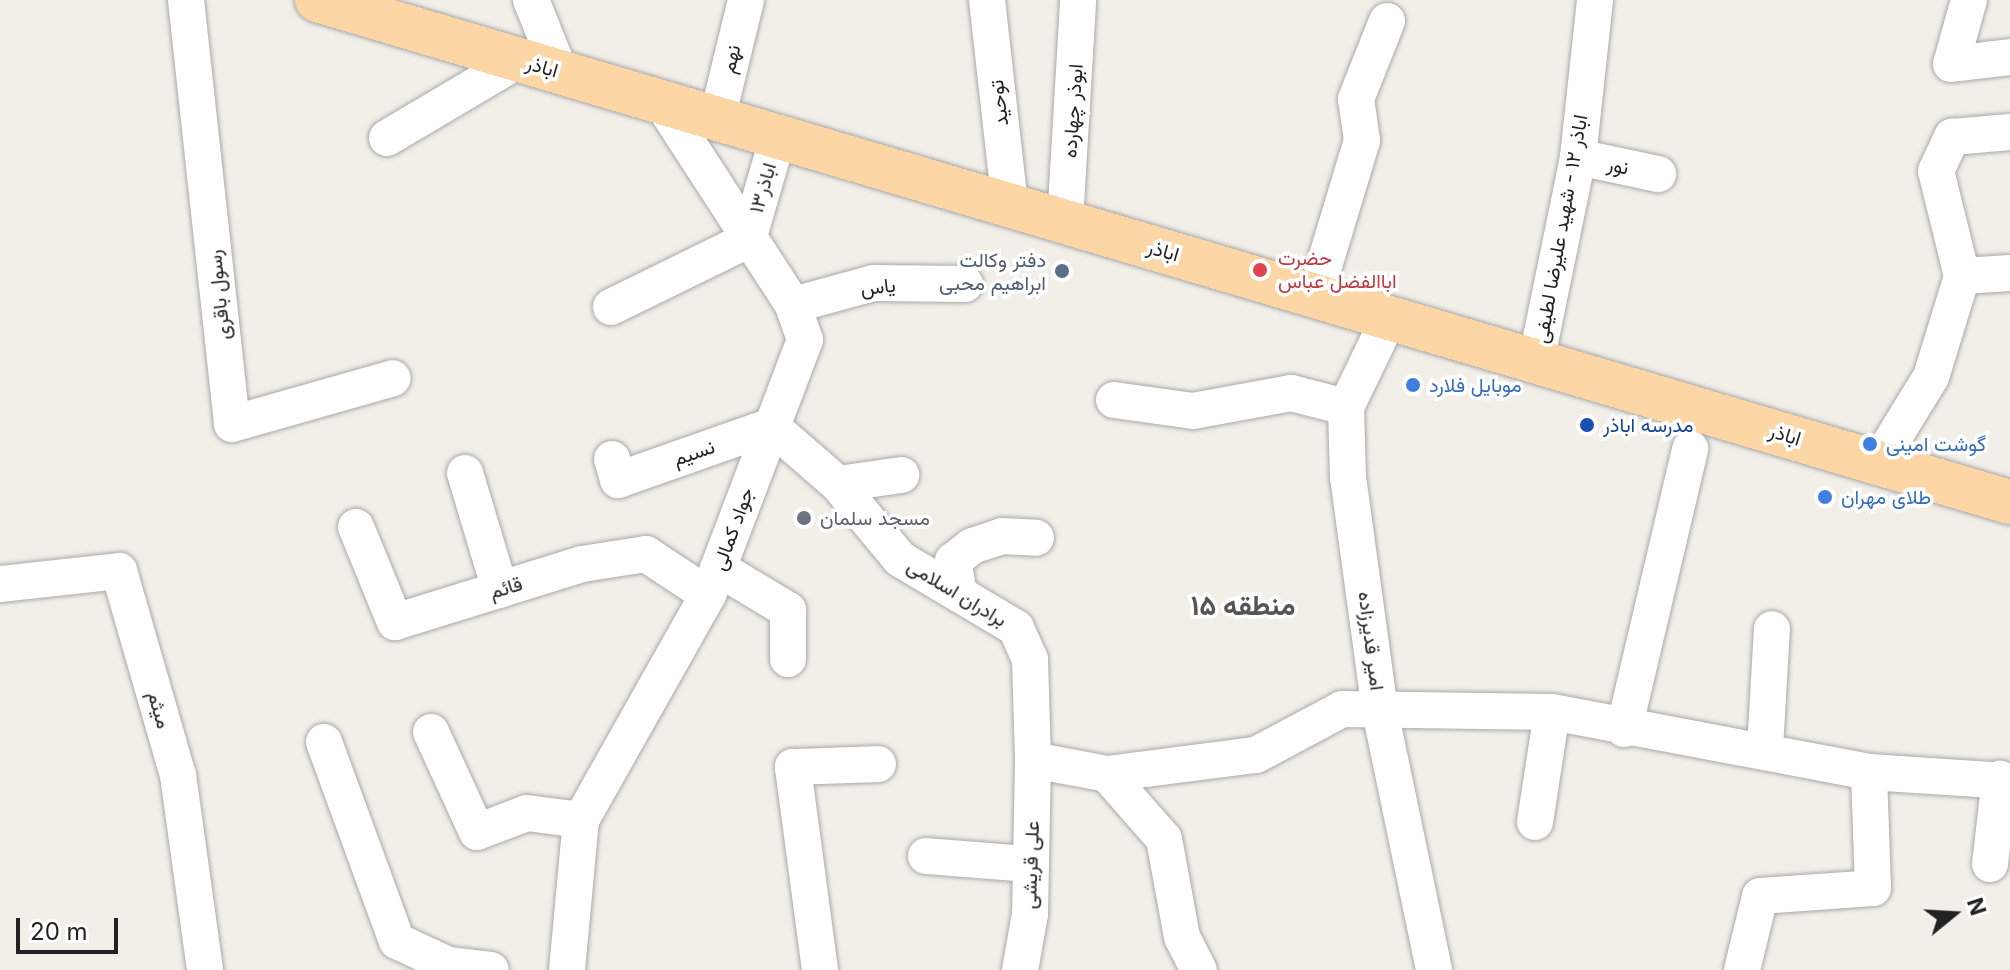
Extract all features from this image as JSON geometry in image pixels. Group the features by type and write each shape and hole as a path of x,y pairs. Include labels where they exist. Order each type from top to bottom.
{"main road":[{"name":"اباذر","path":"317,0 2010,502"}],"street":[{"name":"رسول باقری","path":"186,0 232,424 393,378"},
{"path":"387,138 540,66 531,0"},
{"name":"نهم","path":"717,119 746,0"},
{"name":"توحید","path":"987,0 1010,205"},
{"name":"ابوذر چهارده","path":"1065,222 1078,0"},
{"name":"اباذر ۱۲ - شهید علیرضا لطیفی","path":"1536,362 1578,157 1595,0"},
{"path":"1969,0 1951,64 2010,57"},
{"path":"1315,296 1362,140 1356,99 1387,21"},
{"name":"جواد کمالی","path":"567,970 581,820 713,582 805,340 793,305 662,103"},
{"path":"1878,463 1931,377 1962,276 1936,171 1952,137 2010,132"},
{"name":"اباذر۱۳","path":"748,240 778,137"},
{"name":"نور","path":"1578,157 1658,174"},
{"path":"611,307 748,240"},
{"path":"1962,276 2010,273"},
{"name":"یاس","path":"793,305 874,283 965,284"},
{"name":"امیر قدیرزاده","path":"1389,318 1346,407 1348,477 1380,711 1434,970"},
{"path":"1114,400 1193,411 1291,393 1346,407"},
{"name":"نسیم","path":"615,470 771,426"},
{"name":"برادران اسلامی","path":"771,426 838,484 900,559 1016,628 1030,659 1033,760"},
{"path":"1624,729 1690,449"},
{"path":"465,473 500,590"},
{"path":"838,484 901,475"},
{"name":"قائم","path":"356,527 395,622 582,564 646,554 788,610 788,659"},
{"path":"959,594 953,561 972,546 1002,536 1036,538"},
{"name":"میثم","path":"0,584 119,571 178,775 205,970"},
{"path":"1765,749 1772,629"},
{"path":"1033,760 1107,774 1256,755 1342,709 1552,712 1707,745 1765,749 1869,772 2005,780 1990,864"},
{"path":"1535,822 1552,712"},
{"path":"431,732 477,832 527,813 581,820"},
{"path":"324,742 396,956 491,970"},
{"name":"علی قریشی","path":"1020,970 1030,914 1028,864 1033,760"},
{"path":"820,970 793,767 878,764"},
{"path":"1742,970 1760,896 1873,888 1869,772"},
{"path":"1107,774 1164,839 1182,937 1199,970"},
{"path":"926,856 1028,864"}],"place":[{"name":"حضرت اباالفضل عباس","path":"1260,270"},
{"name":"دفتر وکالت ابراهیم محبی","path":"1062,271"},
{"name":"موبایل فلارد","path":"1413,385"},
{"name":"مدرسه اباذر","path":"1587,425"},
{"name":"گوشت امینی","path":"1870,444"},
{"name":"طلای مهران","path":"1825,497"},
{"name":"مسجد سلمان","path":"804,518"}],"district":[{"name":"منطقه ۱۵","path":"1243,605"}]}
